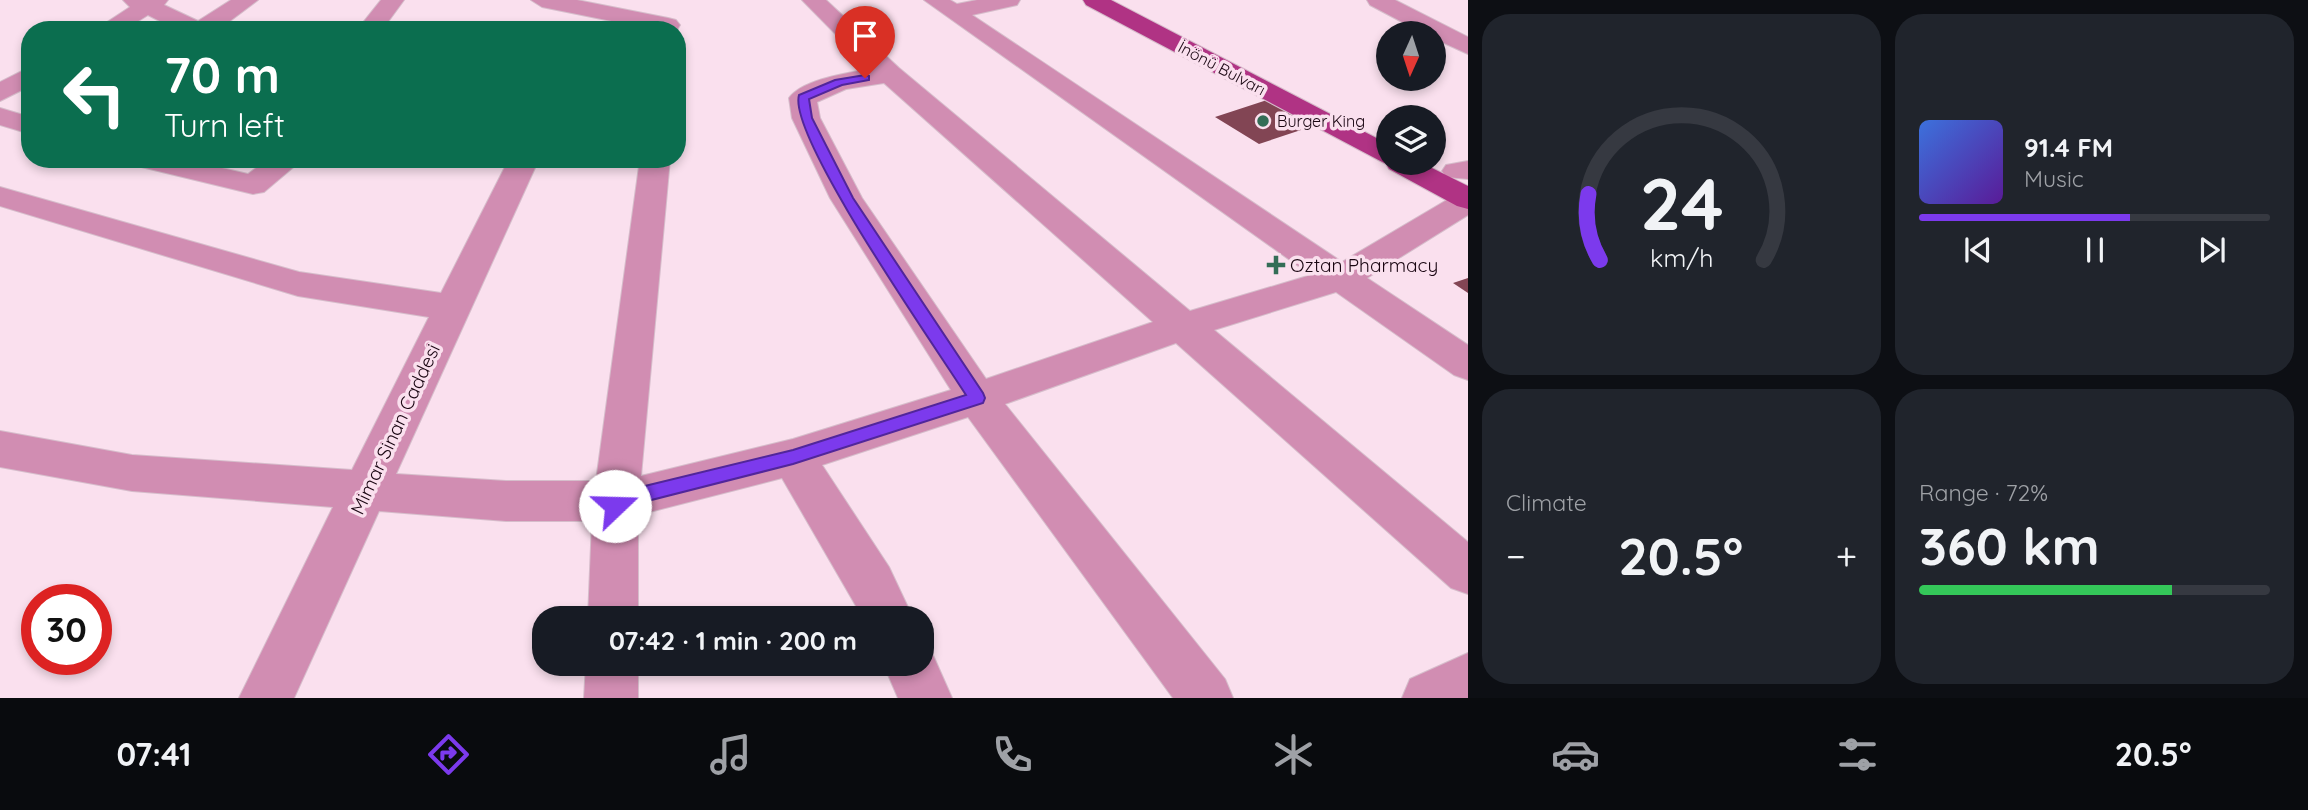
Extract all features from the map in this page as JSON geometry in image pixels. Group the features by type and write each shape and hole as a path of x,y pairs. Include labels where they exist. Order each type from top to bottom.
{"main road":[{"name":"İnönü Bulvarı","path":"1094,0 1376,150"},
{"name":"İnönü Bulvarı","path":"1122,0 1376,130"},
{"path":"1442,175 1460,180"}],"street":[{"path":"213,21 247,0"},
{"path":"376,21 393,0"},
{"path":"668,21 670,0"},
{"path":"813,0 890,74 1468,572"},
{"path":"944,6 1009,0"},
{"path":"1378,0 1468,47"},
{"path":"120,21 147,2 182,21"},
{"path":"944,6 1468,365"},
{"path":"536,7 624,21"},
{"path":"890,74 839,82 803,98 806,118 846,198 977,398 1206,698"},
{"path":"0,93 21,80"},
{"path":"0,116 21,123"},
{"path":"183,168 253,184 275,168"},
{"name":"Mimar Sinan Caddesi","path":"266,698 520,168"},
{"path":"613,606 616,501 654,168"},
{"path":"0,449 132,473 506,501 616,501 793,457 977,398 1181,327 1341,278 1460,180"},
{"path":"0,196 298,284 453,308"},
{"path":"793,457 872,583 883,606"},
{"path":"611,698 612,676"},
{"path":"915,676 925,698"},
{"path":"1429,698 1468,680"}],"building":[{"name":"Burger King","path":"1267,100 1313,126 1259,144 1215,117"},
{"path":"1468,278 1468,293 1453,283"}],"place":[{"name":"Burger King","path":"1263,121"},
{"name":"Oztan Pharmacy","path":"1276,265"}],"route":[{"path":"615,506 616,501 793,457 977,398 846,198 806,118 803,98 839,82 865,78"}]}
